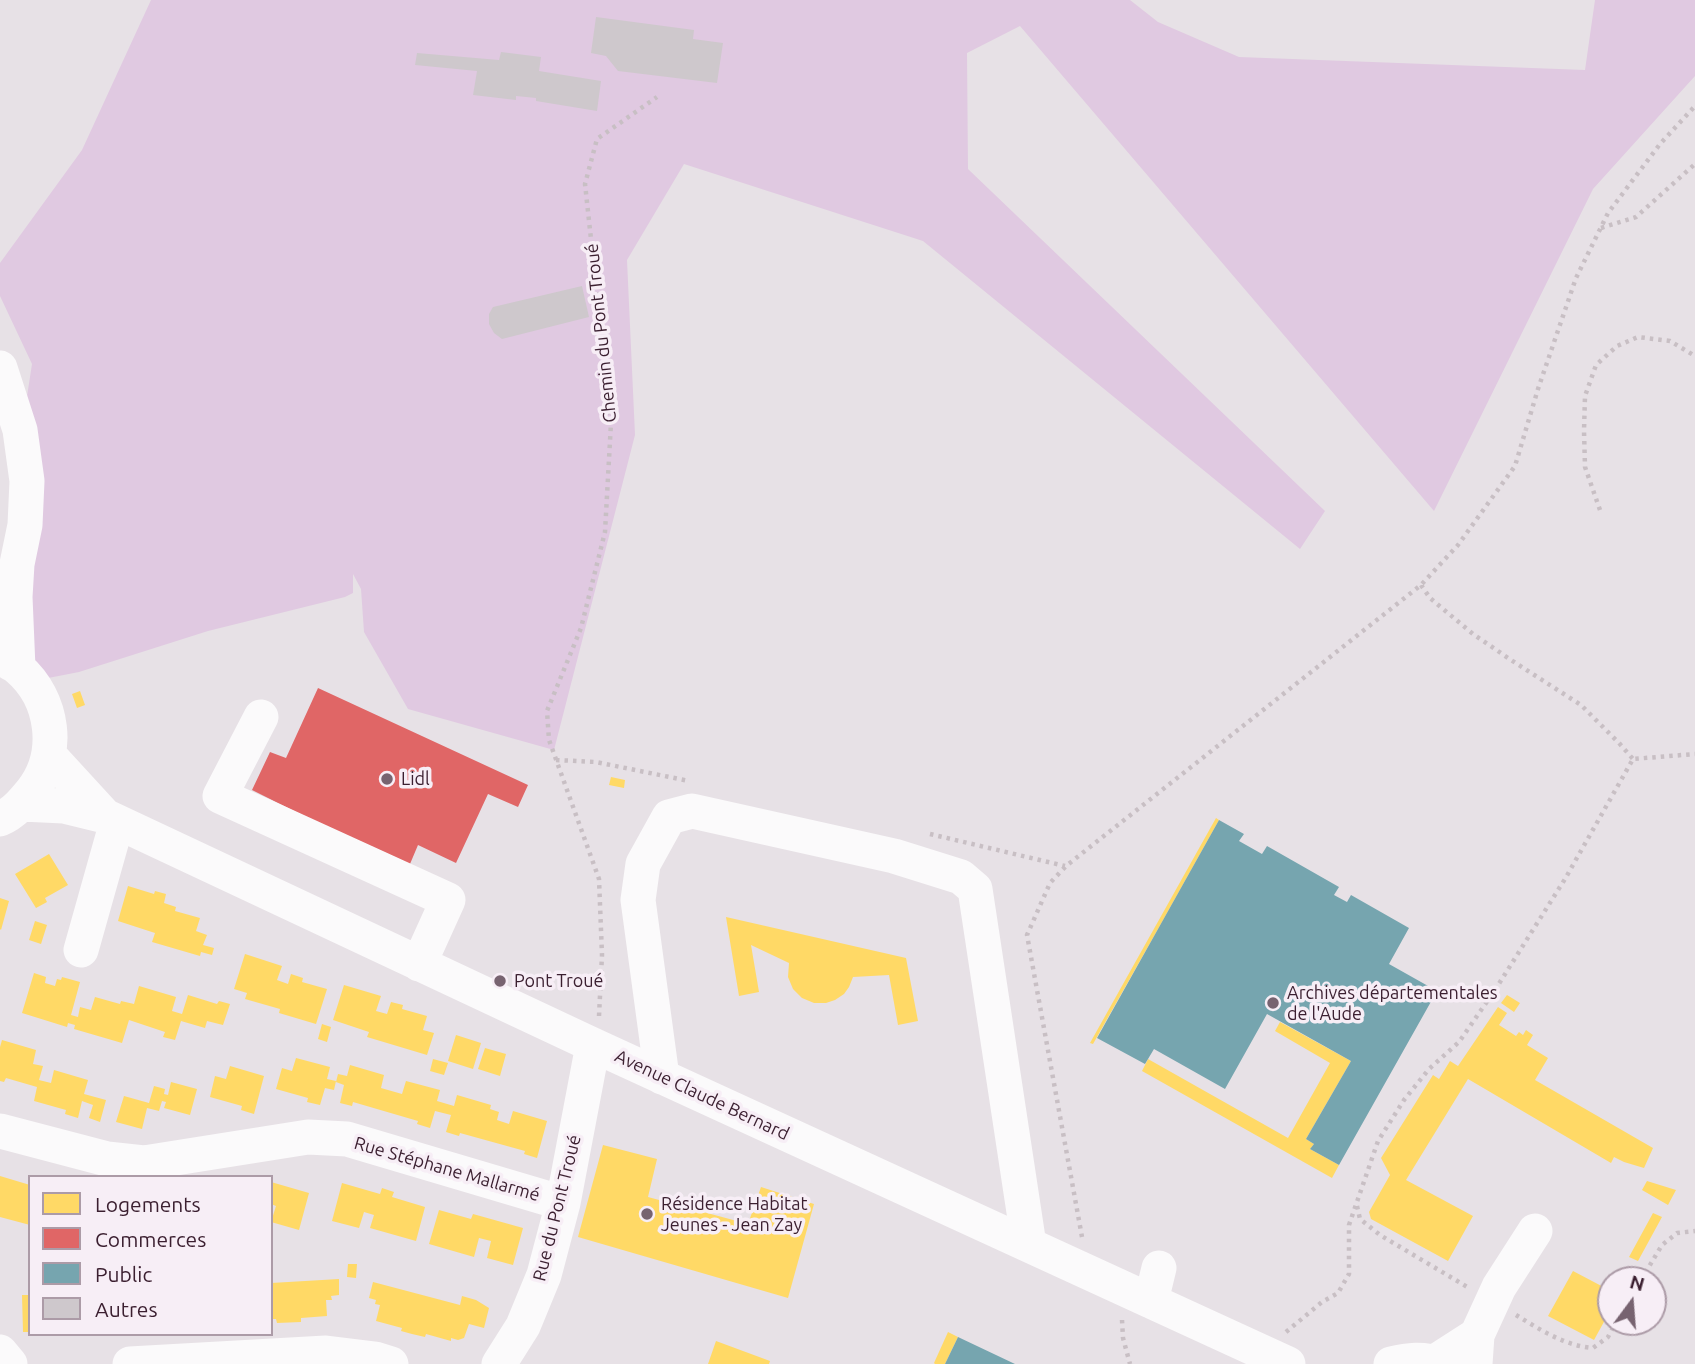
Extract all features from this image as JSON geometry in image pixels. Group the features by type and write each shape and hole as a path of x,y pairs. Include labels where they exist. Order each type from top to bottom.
{"street":[{"path":"0,368 20,430 27,481 25,525 17,564 9,662 34,686 46,707 51,731 49,755 39,782 11,812"},
{"path":"0,602 17,564"},
{"path":"261,716 220,796 448,900 419,964"},
{"name":"Avenue Claude Bernard","path":"49,755 111,819"},
{"name":"Avenue Claude Bernard","path":"11,812 64,806 111,819 662,1077 1088,1272 1144,1286 1283,1352"},
{"path":"662,1077 638,900 643,864 669,817 691,811 894,856 961,877 975,889 1029,1245"},
{"path":"81,950 111,819"},
{"name":"Rue du Pont Troué","path":"499,1364 523,1326 544,1275 563,1202 593,1045"},
{"name":"Rue Stéphane Mallarmé","path":"0,1130 107,1159 144,1163 308,1137 347,1139 563,1202"},
{"path":"1391,1364 1411,1359 1437,1363 1476,1349 1499,1287 1535,1231"},
{"path":"0,1352 10,1364"},
{"path":"130,1364 326,1353 375,1359 391,1364"}],"path":[{"name":"Chemin du Pont Troué","path":"593,1045 601,1001 599,879 549,740 547,711 582,628 606,532 611,423 585,184 597,139 656,97"},
{"path":"1088,1272 1027,935 1050,883 1066,866 1421,585 1458,545 1515,466 1576,278 1608,213 1660,144 1695,106"},
{"path":"1601,228 1636,217 1695,164"},
{"path":"1600,510 1585,467 1584,443 1585,396 1596,365 1616,346 1638,337 1670,341 1695,356"},
{"path":"1421,585 1430,598 1473,634 1581,705 1633,759"},
{"path":"1633,759 1695,754"},
{"path":"1283,1352 1322,1302 1338,1293 1349,1274 1349,1224 1378,1140 1404,1100 1429,1069 1459,1042 1495,990 1565,879 1633,759"},
{"path":"1649,1266 1662,1245 1677,1233 1695,1231"},
{"path":"1130,1364 1123,1338 1144,1286"}],"shaded area":[{"path":"151,0 1130,0 1158,22 1239,57 1585,70 1595,0 1695,0 1695,76 1593,189 1434,511 1020,26 967,53 968,169 1325,511 1300,549 923,241 684,164 627,260 635,435 554,750 408,709 364,632 361,589 353,574 353,593 345,597 208,631 79,672 38,680 11,500 32,364 0,296 0,263 82,150"}],"building: Logements":[{"path":"80,691 85,705 77,708 72,694"},
{"path":"611,777 625,780 624,788 609,785"},
{"path":"1216,818 1219,820 1158,929 1093,1044 1090,1043"},
{"path":"49,854 68,885 45,898 47,902 36,908 15,874"},
{"path":"128,886 154,894 155,891 166,894 164,903 176,907 175,911 200,918 196,931 207,935 203,945 214,948 212,955 201,952 200,956 152,942 155,933 118,921"},
{"path":"0,898 9,901 1,930 0,929"},
{"path":"726,917 906,958 918,1021 898,1025 889,975 853,977 844,994 835,1000 814,1003 802,998 793,989 788,977 789,963 751,945 759,992 739,996"},
{"path":"35,921 47,925 41,944 29,940"},
{"path":"245,954 282,966 277,980 288,984 291,974 303,978 302,982 327,989 316,1024 279,1013 280,1009 245,999 247,993 234,989"},
{"path":"34,973 46,977 45,983 55,986 57,979 61,980 62,977 80,982 71,1015 78,1017 80,1007 91,1010 95,997 120,1004 121,1001 134,1004 139,986 176,997 172,1011 182,1014 188,995 217,1004 219,1001 230,1004 223,1025 207,1021 205,1028 181,1021 175,1040 163,1037 165,1032 129,1020 122,1043 74,1029 75,1025 68,1023 67,1027 22,1013"},
{"path":"344,985 381,996 376,1011 387,1014 391,1002 403,1005 402,1009 427,1016 423,1030 434,1033 427,1055 367,1037 369,1032 333,1020"},
{"path":"1507,995 1520,1003 1514,1012 1501,1003"},
{"path":"1498,1007 1507,1013 1499,1025 1516,1036 1519,1032 1523,1035 1526,1030 1533,1035 1527,1045 1548,1058 1535,1080 1653,1148 1644,1168 1614,1157 1611,1163 1468,1079 1406,1180 1473,1216 1448,1261 1371,1219 1369,1212 1390,1175 1381,1158 1433,1075 1439,1079 1450,1061 1458,1066"},
{"path":"1280,1022 1351,1061 1306,1139 1314,1144 1310,1149 1339,1165 1332,1178 1142,1071 1148,1059 1288,1138 1330,1063 1275,1031"},
{"path":"322,1024 331,1027 327,1042 318,1039"},
{"path":"456,1035 481,1043 473,1069 448,1061"},
{"path":"2,1040 36,1050 33,1064 43,1066 39,1080 51,1083 54,1070 88,1080 84,1094 106,1100 100,1122 89,1118 93,1105 82,1101 78,1118 65,1114 66,1110 34,1101 37,1087 6,1078 4,1082 0,1081"},
{"path":"485,1048 506,1054 500,1076 478,1069"},
{"path":"296,1058 330,1067 327,1079 336,1081 334,1090 325,1088 320,1105 307,1102 308,1098 276,1089 282,1068 292,1071"},
{"path":"433,1059 448,1063 444,1075 430,1071"},
{"path":"350,1065 384,1075 381,1088 402,1094 406,1081 440,1090 437,1101 454,1106 457,1095 491,1105 490,1109 499,1112 497,1120 509,1124 513,1111 547,1121 537,1158 524,1154 525,1151 460,1133 459,1136 446,1132 451,1115 435,1111 430,1128 417,1124 418,1121 353,1102 352,1106 340,1103 344,1085 336,1082 338,1074 347,1076"},
{"path":"230,1066 264,1076 254,1114 241,1110 242,1106 210,1097 215,1076 226,1079"},
{"path":"171,1082 197,1089 190,1115 164,1108 166,1102 162,1101 159,1111 147,1108 142,1129 116,1122 124,1096 149,1103 154,1086 165,1089 164,1094 168,1095"},
{"name":"Résidence Habitat Jeunes - Jean Zay","path":"603,1145 657,1159 648,1197 748,1224 761,1187 814,1204 788,1298 578,1237"},
{"path":"0,1176 28,1184 28,1224 0,1217"},
{"path":"1647,1181 1676,1190 1668,1205 1642,1190"},
{"path":"273,1183 309,1193 299,1230 273,1223 276,1206 273,1205"},
{"path":"342,1183 380,1194 382,1188 394,1192 392,1197 425,1207 416,1241 370,1228 374,1215 364,1212 359,1228 332,1221"},
{"path":"439,1210 471,1219 473,1214 523,1228 513,1265 487,1258 491,1241 479,1238 474,1257 429,1244"},
{"path":"1653,1213 1662,1217 1638,1261 1629,1257"},
{"path":"348,1264 357,1264 356,1278 347,1277"},
{"path":"1573,1271 1597,1284 1597,1335 1594,1340 1548,1316"},
{"path":"339,1279 339,1295 331,1296 332,1300 326,1300 327,1316 301,1318 301,1322 277,1323 276,1319 273,1319 273,1283"},
{"path":"373,1282 460,1305 462,1296 476,1300 489,1308 484,1328 469,1324 464,1338 451,1338 451,1341 426,1334 425,1337 412,1334 401,1331 402,1328 376,1321 380,1305 369,1298"},
{"path":"22,1295 28,1295 28,1332 23,1332"},
{"path":"948,1332 958,1337 945,1364 935,1364 934,1363"},
{"path":"716,1341 770,1361 769,1364 708,1364"}],"building: Commerces":[{"name":"Lidl","path":"318,688 528,785 518,807 488,794 456,863 418,845 410,864 252,790 270,752 286,758"}],"building: Public":[{"name":"Archives départementales de l'Aude","path":"1219,820 1244,834 1239,841 1262,854 1267,846 1339,887 1334,895 1347,902 1351,895 1409,928 1389,964 1437,991 1339,1165 1310,1149 1314,1144 1306,1139 1351,1061 1267,1014 1225,1089 1154,1049 1145,1064 1097,1038"},
{"path":"958,1337 1015,1364 945,1364"}],"building: Autres":[{"path":"596,17 694,30 693,39 723,43 717,83 618,71 606,56 591,53"},
{"path":"501,52 541,57 539,71 601,81 597,111 536,101 536,98 516,96 516,100 473,95 477,71 415,65 417,53 499,60"},
{"path":"582,286 589,317 502,339 494,333 489,324 489,314 493,307"}],"place":[{"name":"Lidl","path":"387,779"},
{"name":"Pont Troué","path":"500,981"},
{"name":"Archives départementales de l'Aude","path":"1273,1003"},
{"name":"Résidence Habitat Jeunes - Jean Zay","path":"647,1214"}]}
